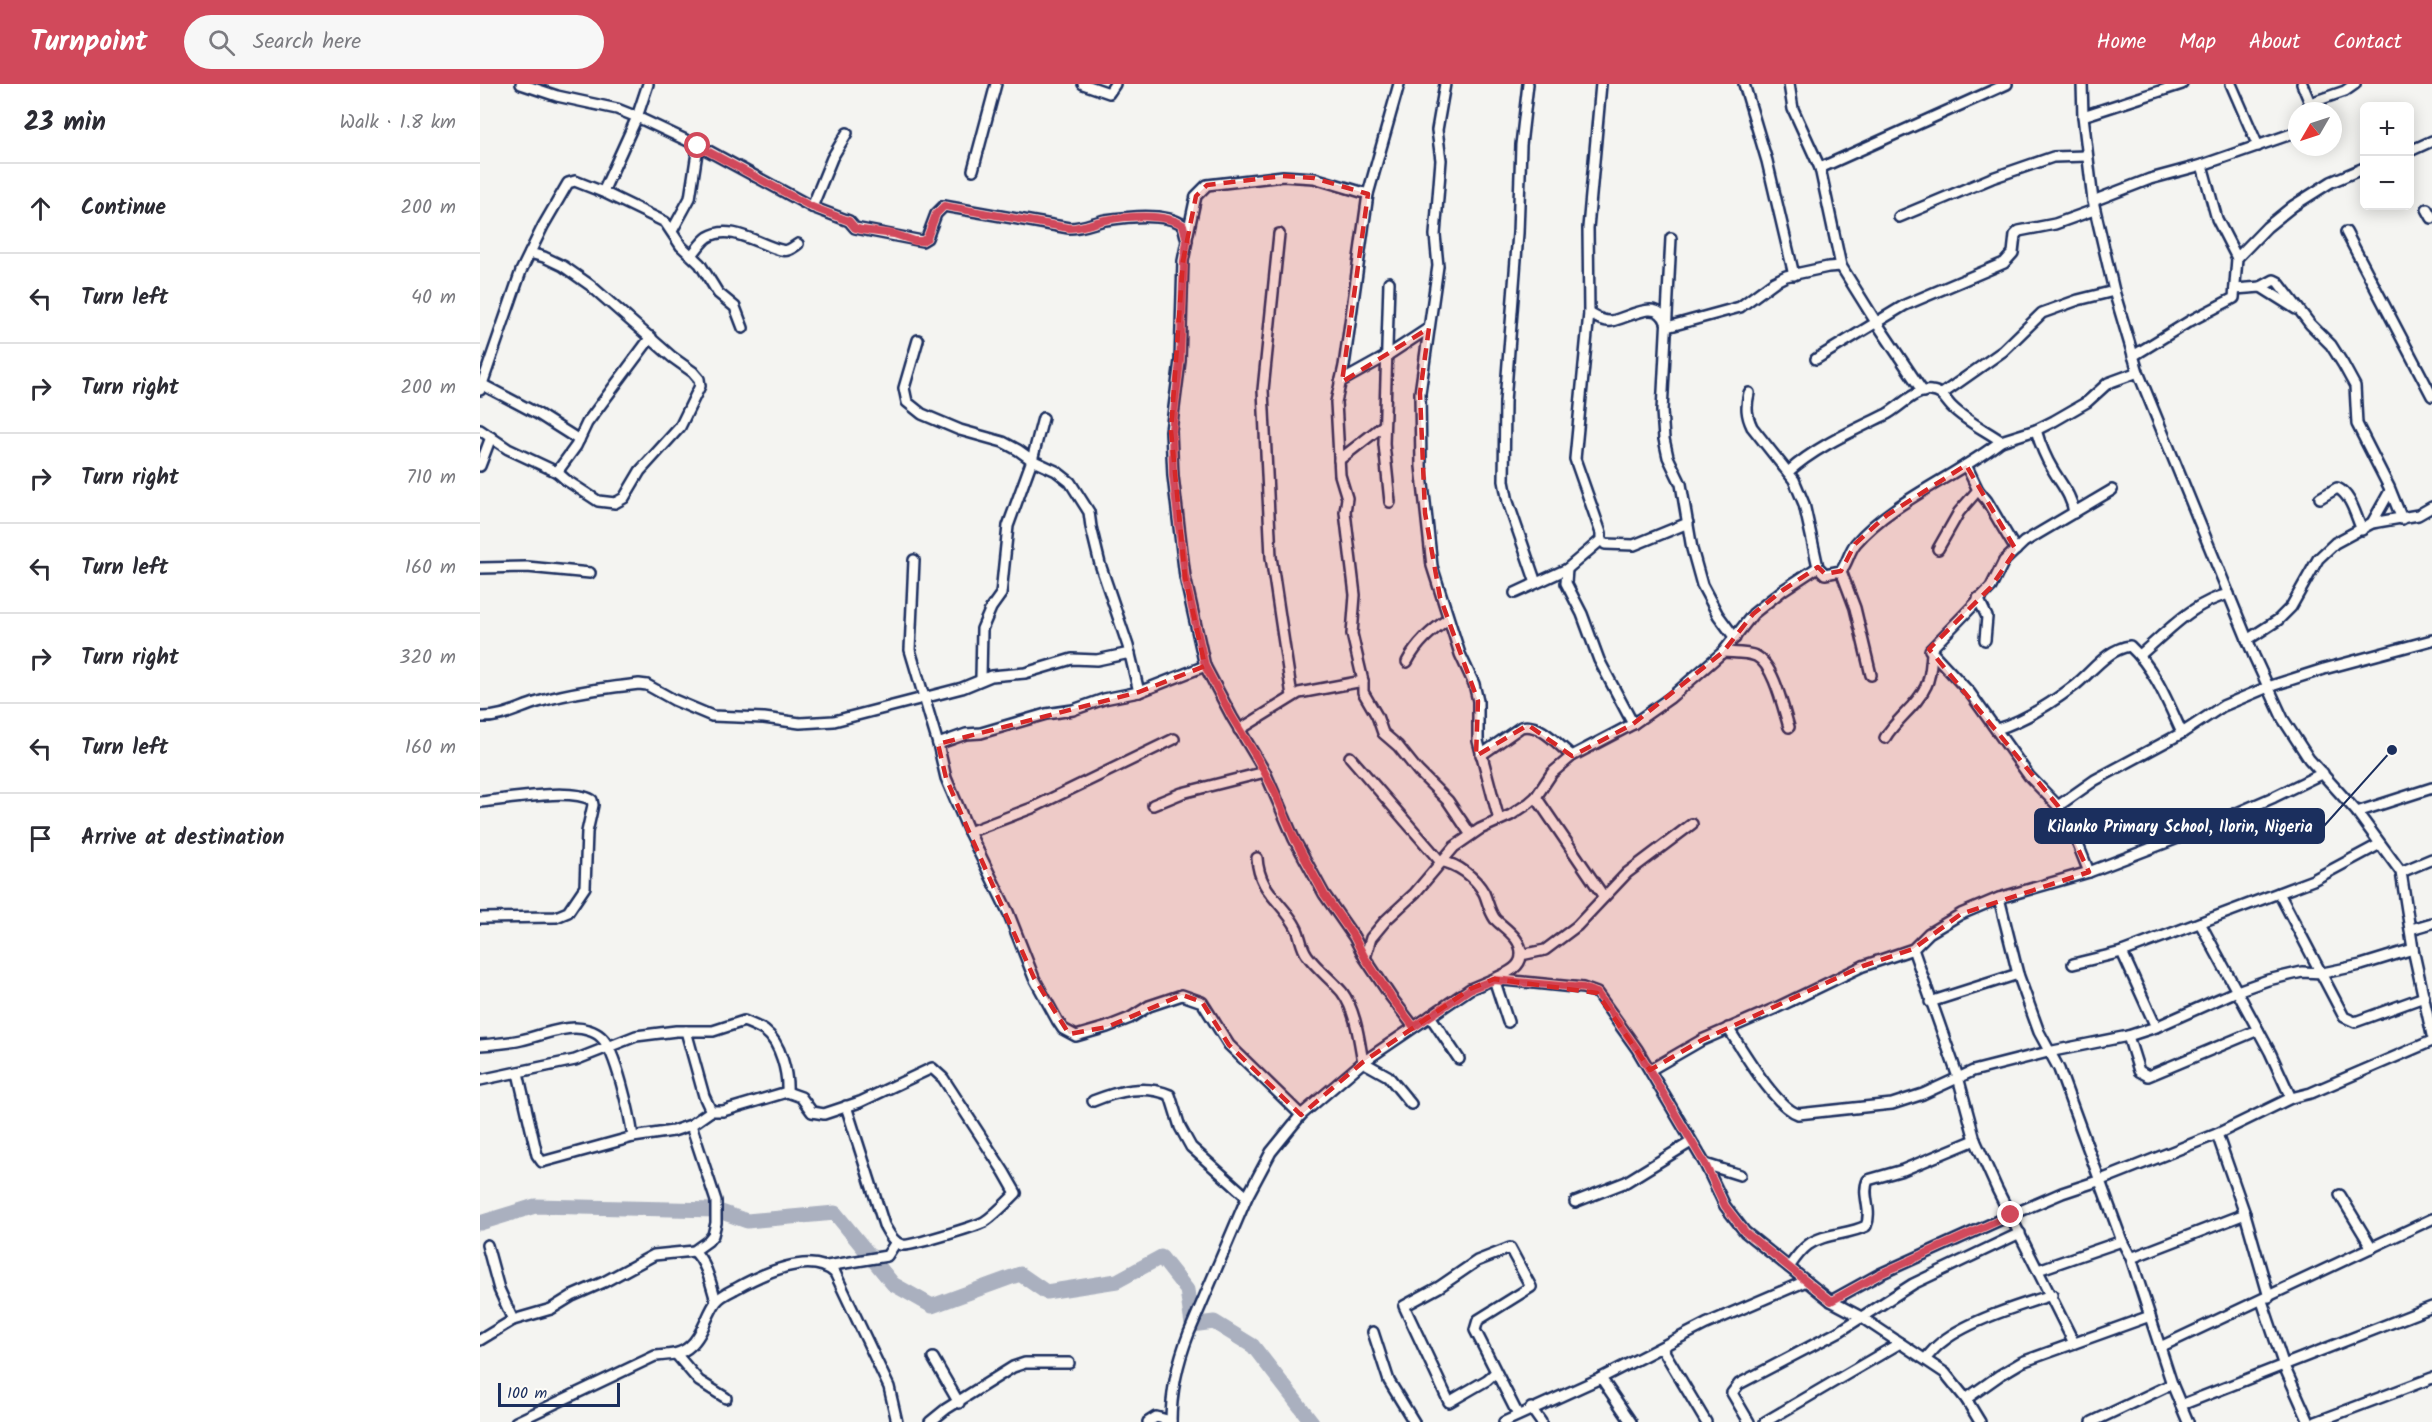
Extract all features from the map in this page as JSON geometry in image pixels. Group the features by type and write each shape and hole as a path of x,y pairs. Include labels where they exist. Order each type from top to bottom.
{"street":[{"path":"520,84 556,96 617,109 638,117 698,146 812,207 849,221 855,228 922,241 927,238 936,214 944,206 1069,228 1088,226 1103,220 1127,218 1175,220 1183,225 1187,241"},
{"path":"603,192 638,117 648,84"},
{"path":"973,170 996,84"},
{"path":"1083,84 1109,93 1115,84"},
{"path":"1399,84 1368,194 1336,402 1340,475 1347,498 1345,512 1355,595 1352,634 1363,681 1363,692 1377,716 1383,733 1398,746 1418,771 1448,801 1471,835"},
{"path":"1445,84 1437,130 1441,160 1435,235 1438,266 1420,393 1421,466 1432,566 1448,619 1474,684 1478,701 1480,755 1498,820"},
{"path":"1528,84 1521,145 1518,232 1505,402 1504,481 1508,502 1536,583"},
{"path":"1515,593 1567,570 1601,540 1601,533 1575,459 1589,313 1588,228 1601,84"},
{"path":"1744,84 1767,161 1794,275"},
{"path":"1789,84 1793,109 1820,168 1841,266 1923,392"},
{"path":"1820,168 2007,84"},
{"path":"2082,84 2083,116 2094,205 2114,291 2138,372 2268,687 2299,745 2357,812 2401,872 2414,949 2424,997 2431,1017 2432,1035"},
{"path":"2083,116 2182,84"},
{"path":"2231,84 2258,146"},
{"path":"2302,84 2309,102"},
{"path":"2322,102 2355,84"},
{"path":"812,207 832,158 847,133"},
{"path":"1816,359 1905,305 2004,263 2013,253 2015,235 2019,231 2055,224 2150,179 2202,165 2288,135"},
{"path":"2414,149 2432,141"},
{"path":"672,231 690,198 698,146"},
{"path":"1899,218 1992,178 2053,157 2087,156"},
{"path":"2202,165 2217,219 2237,258"},
{"path":"2133,356 2190,321 2234,298 2234,268 2237,258 2266,227 2293,206 2331,182 2360,170"},
{"path":"1368,194 1314,178 1283,176 1207,185 1196,196 1184,261 1180,361 1172,431 1173,476 1185,577 1205,666 1239,730 1265,772 1309,868 1365,958 1414,1027"},
{"path":"579,440 538,414 482,388 485,368 530,253 568,183 575,181 660,219 672,231 681,246 692,255 712,285 735,307 743,328"},
{"path":"2346,232 2432,396"},
{"path":"692,255 704,240 717,234 752,237 781,250 789,250 798,244"},
{"path":"1279,234 1263,390 1271,557 1292,696"},
{"path":"1671,238 1662,411 1664,439 1668,457 1681,484 1692,549 1702,585 1718,615 1735,638"},
{"path":"480,430 508,449 557,472 598,501 615,503 624,498 640,471 680,428 696,399 700,386 699,379 572,272 544,257 530,253"},
{"path":"1667,327 1731,311 1774,282 1794,275 1841,266"},
{"path":"2235,289 2261,287 2274,280 2278,282 2331,345 2355,386 2357,424 2402,519"},
{"path":"1389,282 1384,425 1390,502"},
{"path":"1942,394 2003,351 2042,313 2078,300 2114,291"},
{"path":"1589,313 1609,321 1652,309 1660,312 1667,327"},
{"path":"1340,382 1386,357 1429,328"},
{"path":"557,472 579,440 587,423 651,337"},
{"path":"918,340 904,388 907,402 922,414 960,430 1003,442 1064,476 1089,512 1100,564 1130,653 1139,692"},
{"path":"1749,393 1746,405 1748,418 1752,427 1788,472 1804,504 1818,567 1825,574 1841,571 1855,544 1887,515 1981,457 2001,441 2036,429 2087,402 2108,383 2138,372"},
{"path":"1788,472 1813,453 1852,430 1889,413 1923,392 1932,391 1942,394 1951,406 1969,421 2001,441"},
{"path":"981,678 982,629 991,608 1001,594 1008,526 1032,460 1043,418"},
{"path":"1339,460 1384,425"},
{"path":"2036,429 2042,450 2063,485 2074,513"},
{"path":"480,466 491,437"},
{"path":"1966,465 1978,490 2016,550"},
{"path":"2320,498 2337,488 2341,489 2347,495 2362,530"},
{"path":"1938,549 1959,512 1978,490"},
{"path":"1885,738 1894,723 1926,687 1932,653 1930,650 1991,587 2004,561 2024,542 2112,490"},
{"path":"2372,524 2390,491"},
{"path":"2247,640 2278,620 2291,607 2324,552 2335,543 2372,524 2418,515 2432,507"},
{"path":"1605,544 1634,545 1688,523"},
{"path":"914,560 910,650 946,778 969,832 1008,912 1034,978 1063,1029 1076,1036 1089,1033 1130,1017 1149,1006 1182,995 1202,1002 1229,1046 1302,1115"},
{"path":"1365,958 1371,938 1454,847 1471,835 1511,815 1536,797 1552,773 1572,756 1633,724 1670,698 1723,652 1753,614 1783,590 1818,567"},
{"path":"480,568 541,568 590,573"},
{"path":"1567,570 1566,583 1582,614 1599,660 1633,724"},
{"path":"1841,571 1855,608 1871,675"},
{"path":"2140,655 2170,628 2195,610 2214,598 2229,594"},
{"path":"1978,598 1987,617 1985,640"},
{"path":"1407,662 1416,646 1448,619"},
{"path":"2058,806 2095,780 2182,733 2223,706 2268,687 2324,669 2432,640"},
{"path":"1998,729 2009,726 2052,702 2122,647 2130,646 2140,655 2159,684 2182,733"},
{"path":"1723,652 1747,653 1758,657 1769,668 1789,727"},
{"path":"480,717 503,715 537,702 590,689 647,684 674,700 712,716 800,723 845,720 962,688 981,678 1025,673 1072,658 1097,660 1130,653"},
{"path":"1932,653 1970,693 1998,729 2029,776 2058,806 2073,832 2089,872"},
{"path":"938,744 966,734 981,733 1046,714 1073,710 1104,699 1139,692 1205,666"},
{"path":"1239,730 1299,693 1363,681"},
{"path":"1480,755 1521,727 1528,725 1536,727 1572,756"},
{"path":"969,832 1032,807 1174,739"},
{"path":"1148,1422 1156,1417 1171,1422 1171,1406 1180,1356 1247,1197 1271,1152 1302,1115 1363,1062 1470,989 1494,980 1515,968 1521,955 1513,935 1493,915 1485,895 1476,884 1458,866 1440,861 1350,757"},
{"path":"1154,805 1182,793 1265,772"},
{"path":"1650,1070 1728,1028 1776,1008 1863,966 1913,950 1929,933 1944,922 1999,898 2089,872 2191,833 2323,773"},
{"path":"2357,812 2432,788"},
{"path":"480,802 534,795 579,795 592,800 593,805 587,832 585,888 568,912 556,917 480,918"},
{"path":"1536,797 1604,897"},
{"path":"1521,955 1545,950 1577,926 1628,873 1692,824"},
{"path":"2073,964 2122,952 2313,880 2380,844"},
{"path":"1257,858 1259,875 1268,892 1297,928 1307,955 1334,983 1348,1003 1355,1021 1363,1062 1388,1076 1411,1104"},
{"path":"2401,872 2432,860"},
{"path":"2278,893 2323,973 2344,1017 2355,1022 2424,997"},
{"path":"1999,898 2018,974 2048,1052 2059,1069 2122,1241 2131,1258 2172,1384 2188,1422"},
{"path":"2200,923 2258,1030 2291,1098"},
{"path":"2411,929 2432,923"},
{"path":"1728,1028 1789,1111 1798,1114 1892,1104 1923,1094 1958,1077 2048,1052 2128,1036 2156,1027 2237,991 2268,980 2302,972 2323,973 2361,965 2414,949"},
{"path":"1913,950 1958,1077 1975,1140 2074,1343"},
{"path":"2122,952 2156,1027"},
{"path":"1930,1002 2018,974"},
{"path":"1494,980 1508,1022"},
{"path":"1494,980 1583,988 1597,993 1650,1070 1705,1164 1725,1206 1745,1232 1831,1301 1861,1317 1944,1373 1966,1399 1980,1422"},
{"path":"1430,1016 1459,1059"},
{"path":"480,1080 575,1060 636,1036 713,1031 744,1021 766,1032 776,1045 787,1081 787,1092"},
{"path":"480,1045 517,1041 552,1030 577,1028 601,1037 609,1047 625,1100 633,1137"},
{"path":"2128,1036 2139,1071 2148,1076 2258,1030"},
{"path":"686,1031 704,1096 711,1112"},
{"path":"1831,1301 1880,1274 2011,1215 2062,1193 2217,1134 2291,1098 2311,1093 2432,1041"},
{"path":"518,1073 537,1155 542,1162 633,1137 673,1131 691,1125 711,1112 723,1111 787,1092 801,1097 816,1114 877,1095 932,1068 943,1078 1016,1193 984,1222 913,1245 903,1246 896,1242 884,1225 846,1106"},
{"path":"1094,1101 1115,1092 1140,1089 1152,1089 1170,1095 1180,1127 1197,1154 1247,1197"},
{"path":"480,1340 513,1320 552,1309 572,1296 654,1255 694,1251 713,1235 716,1210 713,1189 691,1125"},
{"path":"2217,1134 2245,1214 2284,1366 2309,1422"},
{"path":"1789,1267 1807,1246 1822,1238 1854,1232 1866,1226 1869,1207 1865,1186 1868,1180 1903,1170 1975,1140"},
{"path":"1575,1202 1626,1182 1691,1142"},
{"path":"1705,1164 1740,1175"},
{"path":"2340,1195 2372,1248"},
{"path":"2131,1258 2245,1214"},
{"path":"2160,1347 2432,1219"},
{"path":"1749,1422 1732,1393 1733,1388 1840,1331 1913,1284 2020,1233"},
{"path":"2038,1270 2122,1241"},
{"path":"516,1422 655,1356 676,1354 691,1346 716,1301 742,1285 772,1271 807,1264 827,1266 887,1256 896,1242"},
{"path":"488,1245 500,1289 513,1320"},
{"path":"1496,1372 1487,1380 1449,1402 1404,1306 1439,1287 1478,1261 1510,1248 1531,1287 1478,1320 1475,1330 1518,1415"},
{"path":"694,1251 700,1256 716,1301"},
{"path":"827,1266 835,1273 882,1371 893,1400 897,1422"},
{"path":"1504,1422 1662,1348 1706,1324 1806,1281"},
{"path":"1925,1359 1942,1341 1962,1330 2009,1309 2052,1295"},
{"path":"2181,1405 2432,1306"},
{"path":"1966,1399 2022,1362 2150,1316"},
{"path":"1372,1332 1389,1381 1414,1422"},
{"path":"1765,1422 1900,1343"},
{"path":"1662,1348 1706,1422"},
{"path":"676,1354 699,1381 726,1398"},
{"path":"933,1358 959,1403"},
{"path":"930,1422 946,1409 959,1403 1013,1367 1025,1363 1069,1363"},
{"path":"1601,1377 1631,1422"},
{"path":"2316,1422 2432,1378"},
{"path":"1487,1380 1501,1382"},
{"path":"2092,1422 2172,1384"},
{"path":"1532,1408 1541,1422"}],"highlighted area":[{"path":"1283,176 1314,178 1368,194 1342,382 1429,328 1420,393 1425,513 1440,597 1478,701 1476,756 1528,725 1572,756 1633,724 1723,652 1753,614 1783,590 1818,567 1825,574 1841,571 1855,544 1887,515 1966,465 2016,550 1991,587 1929,649 2058,806 2089,872 1961,914 1913,949 1863,966 1702,1040 1650,1070 1597,993 1494,979 1470,989 1363,1062 1301,1115 1229,1045 1202,1002 1182,995 1107,1027 1069,1034 1034,978 946,778 938,744 1139,692 1205,666 1185,577 1171,431 1183,261 1196,196 1207,185"}],"waterway":[{"path":"480,1223 535,1206 716,1210 747,1221 835,1213 893,1284 932,1306 1020,1274 1046,1292 1117,1281 1161,1257 1187,1290 1192,1325 1214,1322 1253,1346 1312,1422"}],"place":[{"name":"Kilanko Primary School, Ilorin, Nigeria","path":"2392,750"}],"route":[{"path":"698,146 812,207 849,221 855,228 894,234 915,241 927,238 936,214 944,206 1069,228 1088,226 1103,220 1127,218 1175,220 1183,225 1187,241 1184,261 1180,361 1172,431 1173,476 1185,577 1205,666 1275,792 1294,838 1324,894 1391,997 1414,1027 1470,989 1494,980 1583,988 1597,993 1650,1070 1705,1164 1725,1206 1745,1232 1831,1301 1880,1274 2011,1215"}]}
